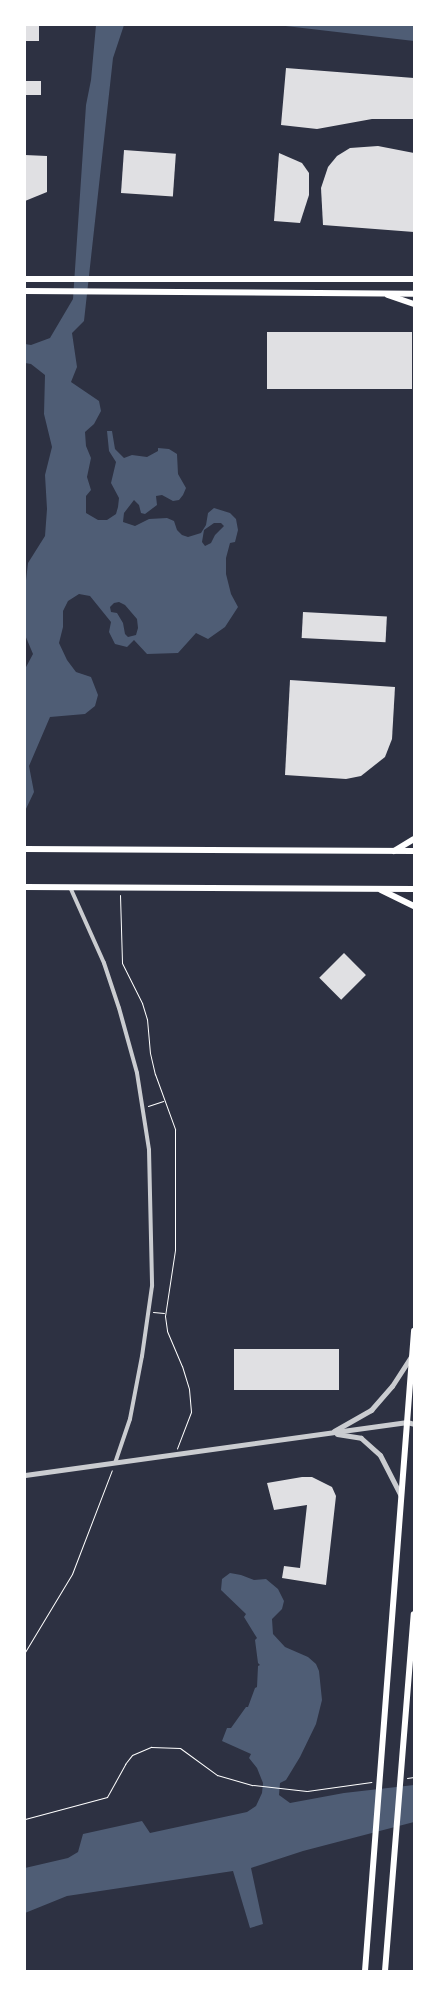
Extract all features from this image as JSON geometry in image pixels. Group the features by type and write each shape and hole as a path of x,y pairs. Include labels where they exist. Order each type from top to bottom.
{"main road":[{"path":"25,279 413,279"},
{"path":"25,291 414,294"},
{"path":"383,293 414,304"},
{"path":"394,851 414,839"},
{"path":"25,850 414,851"},
{"path":"25,887 414,888"},
{"path":"378,888 414,906"},
{"path":"365,1971 401,1496 410,1423 414,1332"},
{"path":"385,1971 414,1614"}],"street":[{"path":"70,887 104,963 137,1073 149,1150 152,1286 130,1419 115,1463"},
{"path":"332,1433 371,1410 392,1386 412,1355"},
{"path":"25,1475 410,1423"},
{"path":"332,1433 361,1438 380,1455 401,1496"}],"path":[{"path":"120,887 122,963 142,1003 147,1020 150,1053 175,1129 175,1250 165,1313 167,1331 186,1381 191,1412 174,1455"},
{"path":"142,1108 164,1100"},
{"path":"148,1312 165,1313"},
{"path":"25,1652 72,1574 115,1463"},
{"path":"25,1819 107,1797 132,1755 151,1747 180,1748 217,1775 253,1784 307,1791 371,1782"},
{"path":"405,1778 414,1777"}],"water":[{"path":"96,25 124,25 113,58 84,321 72,333 77,367 71,382 99,401 101,411 94,424 85,432 86,446 91,458 87,477 91,490 86,496 86,513 98,520 107,520 116,514 118,507 119,498 111,483 116,462 109,451 107,431 112,431 115,449 124,458 132,455 147,457 158,451 158,448 169,449 177,454 178,474 186,488 183,495 179,500 173,501 162,495 156,496 157,505 145,514 141,513 139,505 134,500 124,513 123,522 135,526 149,519 167,518 174,521 177,530 182,535 188,537 201,533 206,525 208,513 214,508 230,513 236,519 238,530 235,542 230,543 226,558 226,574 231,594 238,607 225,627 208,639 196,633 178,653 147,654 134,640 127,647 115,644 109,632 111,622 90,596 79,594 68,601 63,611 63,627 59,643 67,660 76,672 91,677 98,695 95,706 85,714 50,717 29,766 34,792 25,811 25,669 33,654 25,635 25,589 28,563 45,536 47,509 45,475 52,447 44,414 45,375 31,364 25,363 25,344 31,345 50,338 73,299 86,105 91,80","holes":["214,523 221,523 224,526 215,535 211,543 205,546 202,542 204,530","119,602 125,605 137,619 138,628 136,635 128,637 117,613 111,612 110,607 114,603"]},
{"path":"277,25 414,25 414,41"},
{"path":"230,1573 254,1580 266,1579 278,1589 284,1601 282,1609 272,1619 273,1634 285,1647 308,1657 316,1664 319,1671 322,1700 316,1724 286,1780 280,1783 279,1795 290,1803 344,1793 414,1785 414,1822 303,1851 251,1868 263,1924 250,1928 233,1871 67,1896 25,1913 25,1868 68,1858 78,1852 83,1834 142,1821 150,1833 247,1812 256,1806 262,1793 263,1783 257,1768 249,1758 251,1754 222,1741 227,1728 231,1728 246,1707 248,1707 257,1687 258,1666 260,1665 258,1663 255,1640 257,1638 244,1617 246,1614 221,1590 222,1579"}],"building":[{"path":"25,25 39,25 39,41 25,41"},
{"path":"286,68 414,78 414,119 372,119 317,129 281,125"},
{"path":"25,81 41,81 41,95 25,95"},
{"path":"378,146 414,153 414,232 323,225 321,188 328,167 337,156 350,148"},
{"path":"124,150 176,154 173,197 121,193"},
{"path":"279,153 302,163 309,173 309,195 300,223 274,221"},
{"path":"25,155 47,156 47,192 25,201"},
{"path":"267,332 412,332 412,389 267,389"},
{"path":"303,612 387,616 386,642 302,638"},
{"path":"290,680 395,687 392,739 385,757 361,776 346,779 285,775"},
{"path":"344,953 366,975 341,1000 319,978"},
{"path":"234,1349 339,1349 339,1390 234,1390"},
{"path":"312,1477 332,1487 336,1496 326,1585 282,1578 284,1566 300,1568 307,1505 274,1510 267,1483"}]}
